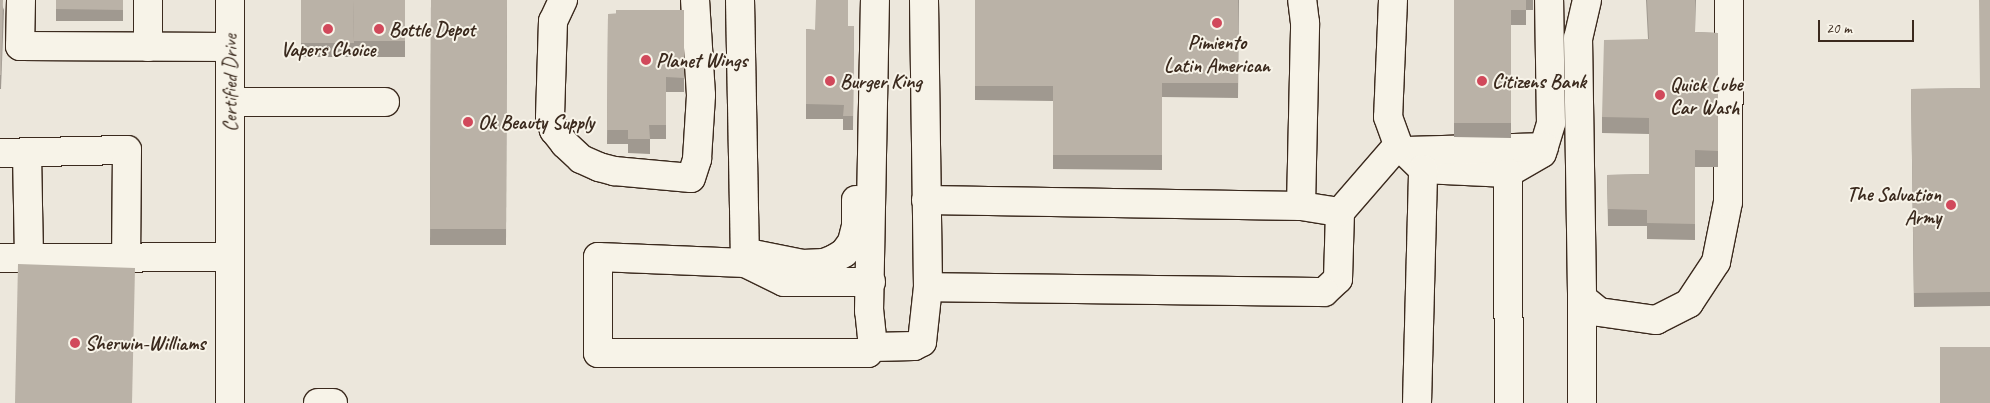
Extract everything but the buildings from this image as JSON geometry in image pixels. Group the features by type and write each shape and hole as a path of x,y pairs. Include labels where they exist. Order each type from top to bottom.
{"street":[{"path":"20,0 20,46 230,47"},
{"path":"148,0 148,47"},
{"name":"Certified Drive","path":"230,0 230,403"},
{"path":"562,0 553,21 550,118 554,130 581,159 599,166 614,171 691,178 697,159 701,95 695,0"},
{"path":"740,0 745,258"},
{"path":"873,0 871,282 869,311 873,347 868,353 598,353 598,257 745,258 803,264 824,263 844,253 852,242 856,226 860,28 873,0"},
{"path":"873,347 914,346 922,342 928,287 924,0"},
{"path":"1301,206 1305,23 1302,0"},
{"path":"1393,0 1388,117 1400,148 1423,169 1508,173 1542,153 1551,123 1549,0"},
{"path":"1582,403 1578,38 1587,0"},
{"path":"1582,298 1599,312 1656,320 1689,303 1716,262 1728,202 1729,0"},
{"path":"230,102 385,102"},
{"path":"928,287 1324,292 1338,279 1340,212 1400,148 1544,147"},
{"path":"29,258 13,153 126,150 126,258"},
{"path":"1417,403 1423,169"},
{"path":"1508,173 1509,403"},
{"path":"926,200 1301,206 1340,212"},
{"path":"0,258 230,257"},
{"path":"745,258 784,282 871,282"},
{"path":"318,403 333,403"}],"place":[{"name":"Pimiento Latin American","path":"1217,23"},
{"name":"Vapers Choice","path":"328,29"},
{"name":"Bottle Depot","path":"379,29"},
{"name":"Planet Wings","path":"646,60"},
{"name":"Burger King","path":"830,81"},
{"name":"Citizens Bank","path":"1482,81"},
{"name":"Quick Lube Car Wash","path":"1660,95"},
{"name":"Ok Beauty Supply","path":"468,122"},
{"name":"The Salvation Army","path":"1951,205"},
{"name":"Sherwin-Williams","path":"75,343"}]}
